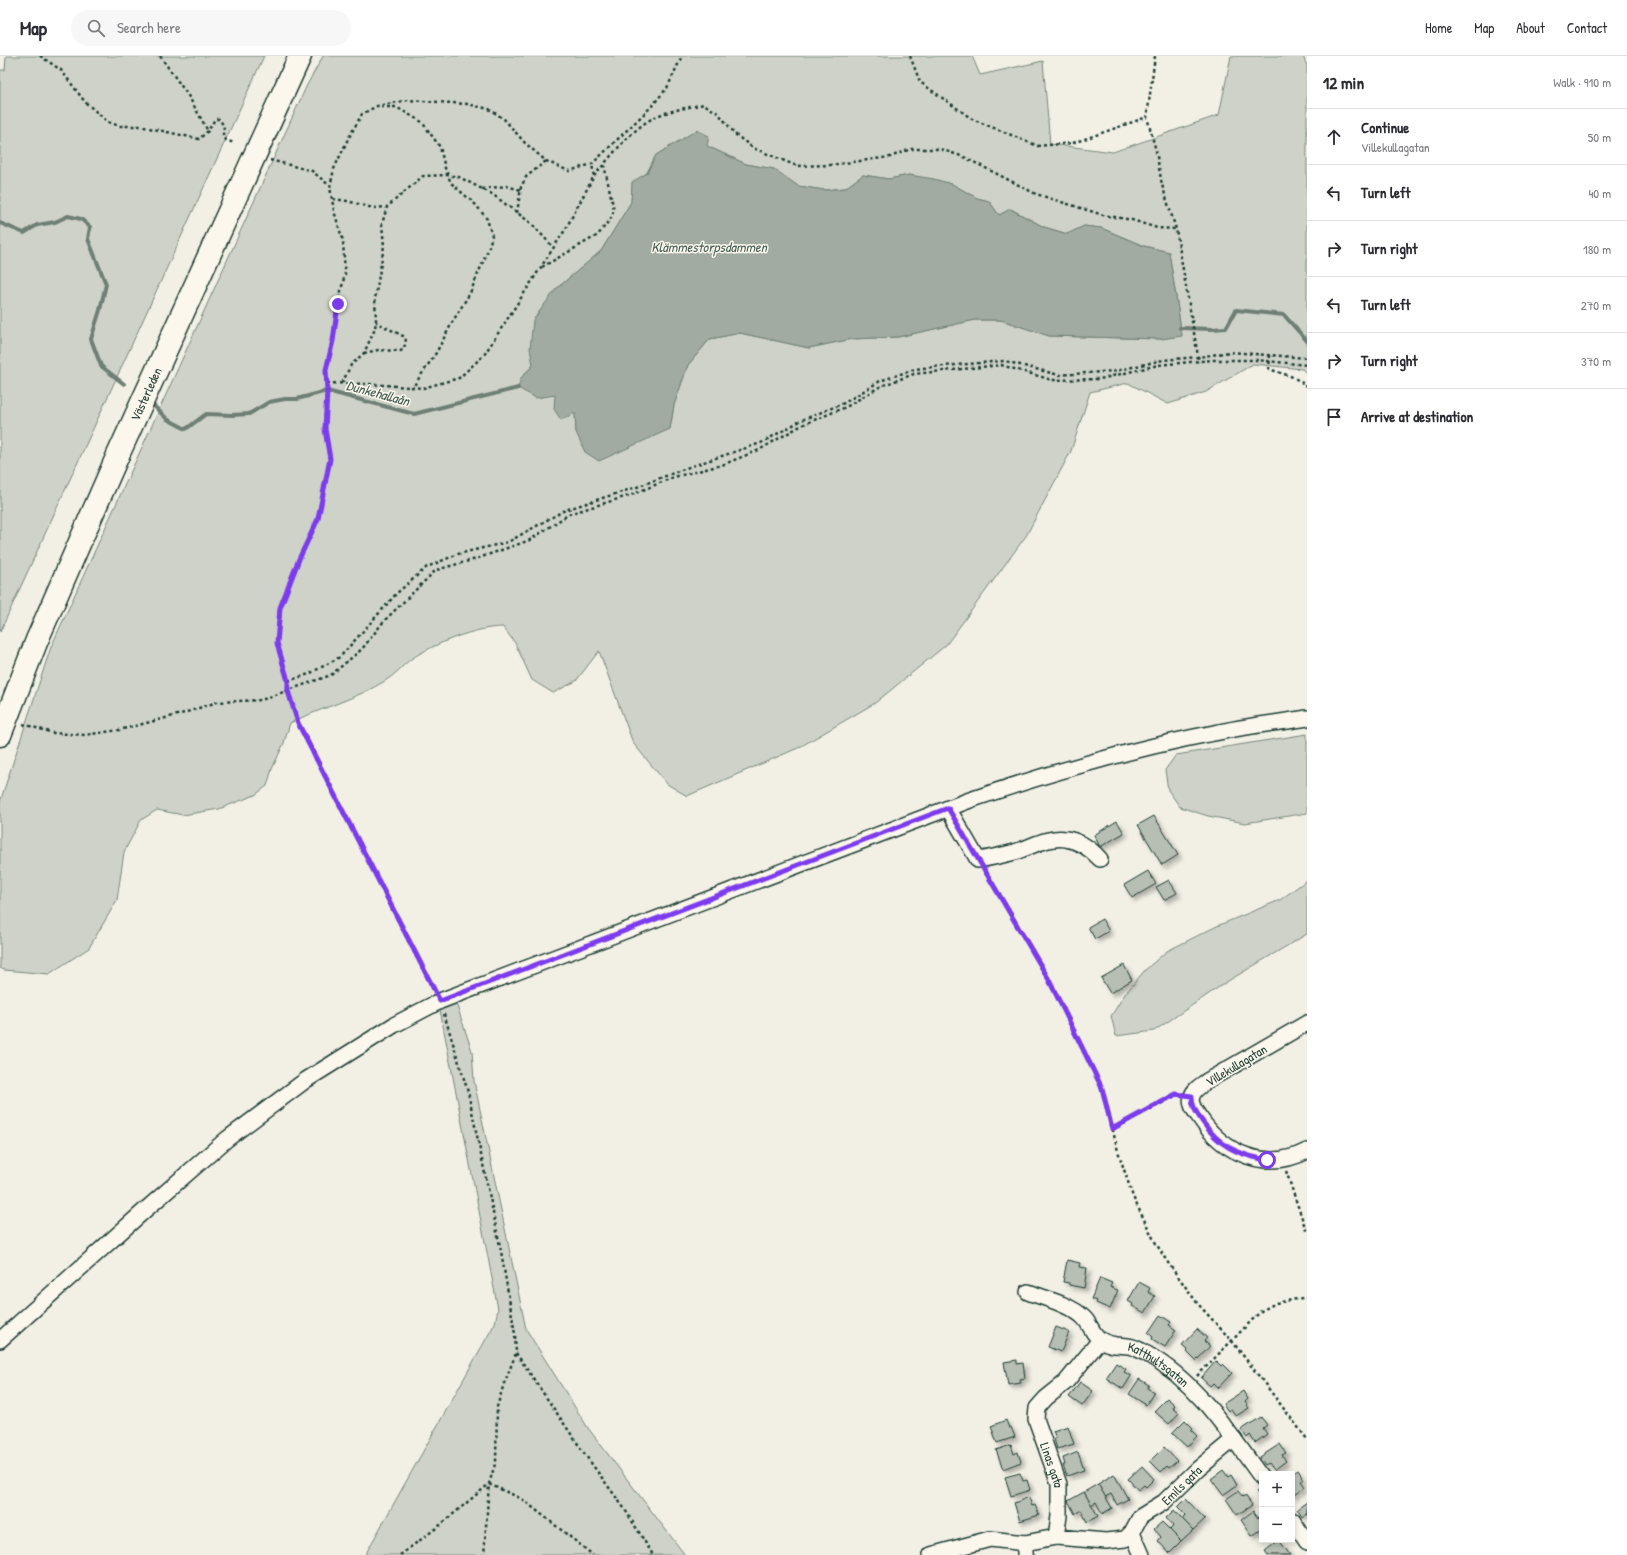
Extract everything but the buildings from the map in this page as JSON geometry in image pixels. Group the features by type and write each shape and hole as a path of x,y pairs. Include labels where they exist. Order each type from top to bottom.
{"highway":[{"name":"Västerleden","path":"0,708 106,457 289,56"},
{"name":"Västerleden","path":"0,735 38,640 118,455 300,56"}],"street":[{"path":"0,1340 227,1139 306,1080 394,1025 440,1001 948,808 1016,784 1140,750 1214,732 1307,718"},
{"path":"948,808 978,860 1016,851 1046,840 1065,838 1078,842 1091,850 1100,859"},
{"name":"Villekullagatan","path":"1307,1023 1207,1081 1196,1088 1192,1096 1192,1105 1205,1125 1219,1141 1232,1150 1247,1156 1267,1160 1282,1159 1307,1151"},
{"path":"1028,1292 1082,1315 1089,1322 1094,1333 1100,1340"},
{"name":"Katthultsgatan","path":"1100,1340 1110,1344 1137,1348 1149,1355 1189,1385 1225,1426 1258,1482"},
{"name":"Linas gata","path":"1056,1537 1059,1516 1059,1484 1036,1419 1037,1408 1046,1398 1066,1382 1100,1340"},
{"name":"Emils gata","path":"1132,1532 1140,1517 1164,1502 1198,1469 1234,1439"},
{"path":"1295,1524 1307,1542"},
{"path":"931,1555 990,1539 1025,1549 1056,1537 1116,1541 1125,1539 1132,1532 1142,1555"}],"path":[{"path":"40,56 61,70 85,102 108,122 119,126 140,126 198,139 208,131 215,119 219,119 224,126 223,135 226,140 234,143"},
{"path":"160,56 188,97 208,131"},
{"path":"484,1555 489,1484 496,1461 497,1407 516,1353 515,1334 501,1251 468,1092 440,1001 298,723 288,691 288,681 277,643 280,608 299,559 318,519 330,459 325,429 327,383 326,370 333,341 338,304 345,274 343,241 334,211 330,186 334,169 362,114 377,106 408,100 468,104 489,109 504,119 525,143 546,161 569,171 592,164 651,107 667,88 682,56"},
{"path":"910,56 920,82 959,110 972,119 1038,146 1073,143 1147,117"},
{"path":"1155,56 1147,117 1156,151 1162,185 1176,229 1199,362"},
{"path":"327,383 423,388 459,378 484,355 565,230 594,176 620,146 648,121 664,113 704,104 719,114 736,135 753,148 797,166 830,165 890,157 911,149 940,149 964,157 1036,194 1103,215 1132,220 1157,228 1176,229"},
{"path":"377,106 396,107 422,122 440,147 451,183 476,205 487,219 492,236 488,250 470,293 452,321 436,353 413,387"},
{"path":"614,142 620,146"},
{"path":"269,160 312,170 330,186"},
{"path":"517,213 521,190 526,177 546,161"},
{"path":"592,164 594,176"},
{"path":"540,268 598,235 611,218 614,210 604,164"},
{"path":"342,384 351,365 364,353 375,329 375,299 384,246 382,224 387,207 423,176 459,177 492,194 531,224 553,248"},
{"path":"482,189 506,186 521,190"},
{"path":"333,199 373,208 387,207"},
{"path":"364,353 378,350 401,351 405,346 405,337 376,322"},
{"path":"288,681 309,674 340,657 397,593 427,567 458,554 508,542 565,510 637,487 689,467 761,443 802,420 844,403 880,381 915,369 1005,362 1059,375 1115,372 1163,360 1199,357 1229,352 1307,358"},
{"path":"1270,355 1269,369 1293,376 1307,386"},
{"path":"23,724 53,733 85,735 119,730 181,714 217,702 261,700 331,675 362,649 384,621 436,570 476,559 530,540 569,514 631,495 674,477 722,465 759,450 802,426 846,407 881,386 914,374 1001,365 1052,380 1100,379 1158,366 1199,362 1257,360 1307,365"},
{"path":"978,860 1048,978 1102,1088 1118,1151 1133,1197 1154,1240 1166,1260 1198,1304 1232,1340 1307,1439"},
{"path":"1112,1129 1176,1094 1192,1096"},
{"path":"1282,1159 1307,1233"},
{"path":"1189,1385 1261,1311 1276,1303 1307,1297"},
{"path":"516,1353 586,1456 624,1508 653,1555"},
{"path":"400,1555 439,1526 489,1484"},
{"path":"489,1484 522,1499 593,1555"}],"shaded area":[{"path":"6,56 264,56 0,632 0,70 5,70"},
{"path":"323,56 972,56 980,75 1043,61 1050,144 1113,152 1219,115 1231,56 1303,56 1307,66 1307,374 1302,369 1253,364 1206,392 1168,404 1128,383 1090,392 1071,451 1026,536 946,645 875,703 798,748 687,796 667,784 633,743 599,651 576,681 553,693 532,680 515,643 503,627 468,633 443,642 420,653 389,679 374,687 290,723 284,743 272,769 267,786 255,795 219,809 183,815 157,810 141,820 124,852 117,900 89,948 49,974 4,970 0,968 0,802 51,647 307,85","holes":["697,130 707,146 746,164 774,169 798,186 824,190 845,188 863,175 889,179 909,175 952,184 977,198 989,201 999,215 1011,209 1044,227 1068,234 1084,226 1101,228 1144,246 1169,252 1182,335 1161,339 1049,336 1001,320 975,320 898,337 852,339 809,348 740,333 710,339 688,365 674,405 670,429 576,432 575,412 555,395 521,378 533,365 556,289 601,251 631,202 633,182 647,173 656,155"]},
{"path":"1307,734 1307,813 1245,823 1208,816 1180,807 1168,790 1165,770 1176,755"},
{"path":"1307,880 1307,934 1228,981 1154,1031 1116,1036 1111,1016 1125,994 1145,970 1167,951 1217,926 1280,900"},
{"path":"456,1003 472,1051 474,1081 526,1329 588,1428 685,1555 365,1555 495,1323 498,1309 440,1010"}],"water":[{"name":"Klämmestorpsdammen","path":"697,130 709,136 707,146 746,164 774,169 798,186 824,190 845,188 863,175 889,179 909,175 934,179 952,184 977,198 989,201 999,215 1010,209 1044,227 1067,234 1084,226 1101,228 1144,246 1169,252 1182,336 1161,339 1049,336 1001,320 975,320 898,337 852,339 809,348 740,333 710,339 688,365 674,405 670,429 599,461 585,452 576,432 575,413 561,420 554,409 555,395 536,398 518,388 521,378 533,365 530,349 533,320 556,289 601,251 631,202 632,182 647,173 656,155"}],"waterway":[{"name":"Dunkehallaån","path":"0,223 24,233 37,225 55,222 68,216 81,219 90,227 88,239 106,284 91,339 101,366 124,384"},
{"name":"Dunkehallaån","path":"1180,328 1226,328 1236,310 1284,315 1307,341"},
{"name":"Dunkehallaån","path":"153,405 167,419 186,429 206,414 249,414 269,402 285,399 297,399 327,391 414,414 518,388"}],"route":[{"path":"338,304 333,341 326,370 327,391 325,429 330,459 318,519 299,559 280,608 277,643 288,681 288,691 298,723 440,1001 948,808 1048,978 1077,1034 1102,1088 1112,1129 1176,1094 1192,1096 1192,1105 1195,1111 1219,1141 1232,1150 1247,1156 1267,1160"}]}
